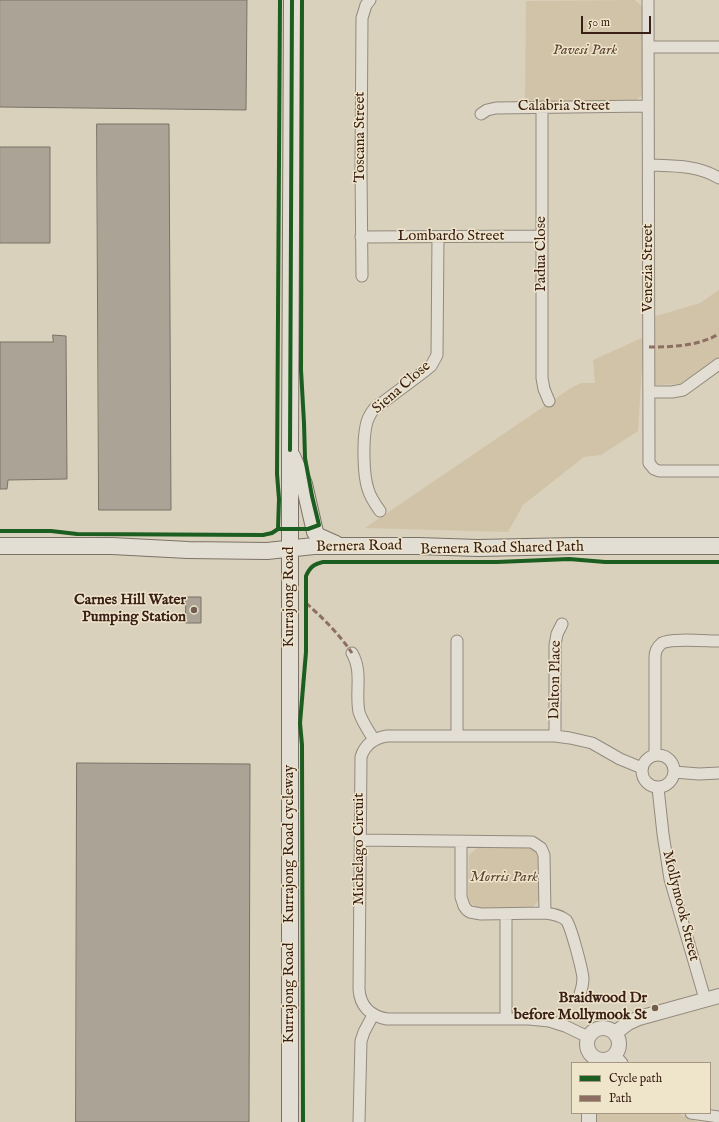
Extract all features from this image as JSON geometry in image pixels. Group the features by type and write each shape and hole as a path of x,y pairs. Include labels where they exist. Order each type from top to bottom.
{"main road":[{"name":"Kurrajong Road","path":"290,1122 292,0"},
{"path":"290,450 304,484 314,532 318,536 340,546"},
{"name":"Bernera Road","path":"0,546 112,546 267,551 314,546 418,546 478,548 719,546"}],"street":[{"name":"Toscana Street","path":"362,276 362,18 366,5 370,0"},
{"name":"Venezia Street","path":"648,0 648,457 651,466 659,471 719,471"},
{"path":"649,47 719,47"},
{"name":"Calabria Street","path":"481,114 487,110 496,108 648,106"},
{"name":"Padua Close","path":"542,107 542,378 544,390 549,401"},
{"path":"649,166 688,166 719,178"},
{"name":"Lombardo Street","path":"361,237 541,236"},
{"name":"Siena Close","path":"380,511 371,497 366,483 366,425 374,409 431,366 437,355 438,237"},
{"path":"649,392 672,392 683,390 719,364"},
{"name":"Dalton Place","path":"555,736 555,645 557,634 562,624"},
{"path":"457,641 457,736"},
{"path":"655,755 655,657 657,648 662,643 670,641 719,641"},
{"path":"352,653 356,660 358,672 359,712 374,740 387,736 555,736 585,741 620,759 642,768"},
{"name":"Michelago Circuit","path":"374,740 364,749 361,757 360,840 360,995 362,1004 374,1015"},
{"path":"655,755 661,755 670,760 674,772 670,782 665,786 658,788 648,784 644,779 642,768 646,760 655,755"},
{"path":"674,772 699,774 719,773"},
{"name":"Mollymook Street","path":"658,788 670,878 705,1000"},
{"path":"360,840 532,842 538,845 543,852 545,860 545,913"},
{"path":"461,841 462,897 464,906 470,912 506,914 545,913 558,915 566,920 583,976 580,994"},
{"path":"506,914 506,1018"},
{"path":"615,1033 628,1023 639,1018 719,996"},
{"path":"360,1122 360,1041 374,1015 392,1019 506,1018 549,1021 565,1026 588,1037"},
{"path":"598,1028 607,1028 615,1033 618,1037 619,1059 597,1061 589,1053 587,1042 588,1037 598,1028"},
{"path":"698,1114 719,1117"}],"green space":[{"name":"Pavesi Park","path":"635,0 644,8 644,93 634,102 525,102 526,1"},
{"path":"719,290 719,358 680,384 654,385 653,317 700,303"},
{"path":"644,337 638,431 601,455 584,457 523,505 508,532 365,528 571,388 581,383 595,383 593,360"},
{"name":"Morris Park","path":"477,848 532,848 540,855 540,899 532,908 478,908 468,901 469,855"},
{"path":"597,1114 679,1114 698,1122 597,1122"}],"building":[{"path":"0,0 247,0 246,110 0,107"},
{"path":"97,124 169,124 171,510 99,510"},
{"path":"0,147 50,147 50,243 0,243"},
{"path":"53,335 66,336 67,479 8,480 7,489 0,489 0,342 53,342"},
{"name":"Carnes Hill Water Pumping Station","path":"186,597 201,597 201,623 186,623"},
{"path":"77,763 250,764 249,1122 76,1122"}],"marked path":[{"path":"649,347 676,346 694,343 719,334"},
{"path":"306,603 319,614 342,639 352,653"}],"cycle path":[{"path":"278,529 279,499 277,474 280,0"},
{"path":"290,450 292,0"},
{"path":"0,531 51,531 77,534 263,535 272,533 278,529 308,529 319,525 305,458 301,370 302,0"},
{"name":"Bernera Road Shared Path","path":"303,1122 302,745 300,723 306,652 306,576 309,570 315,565 323,562 497,562 569,559 605,562 719,562"}],"place":[{"name":"Carnes Hill Water Pumping Station","path":"194,610"},
{"name":"Braidwood Dr before Mollymook St","path":"655,1008"}]}
